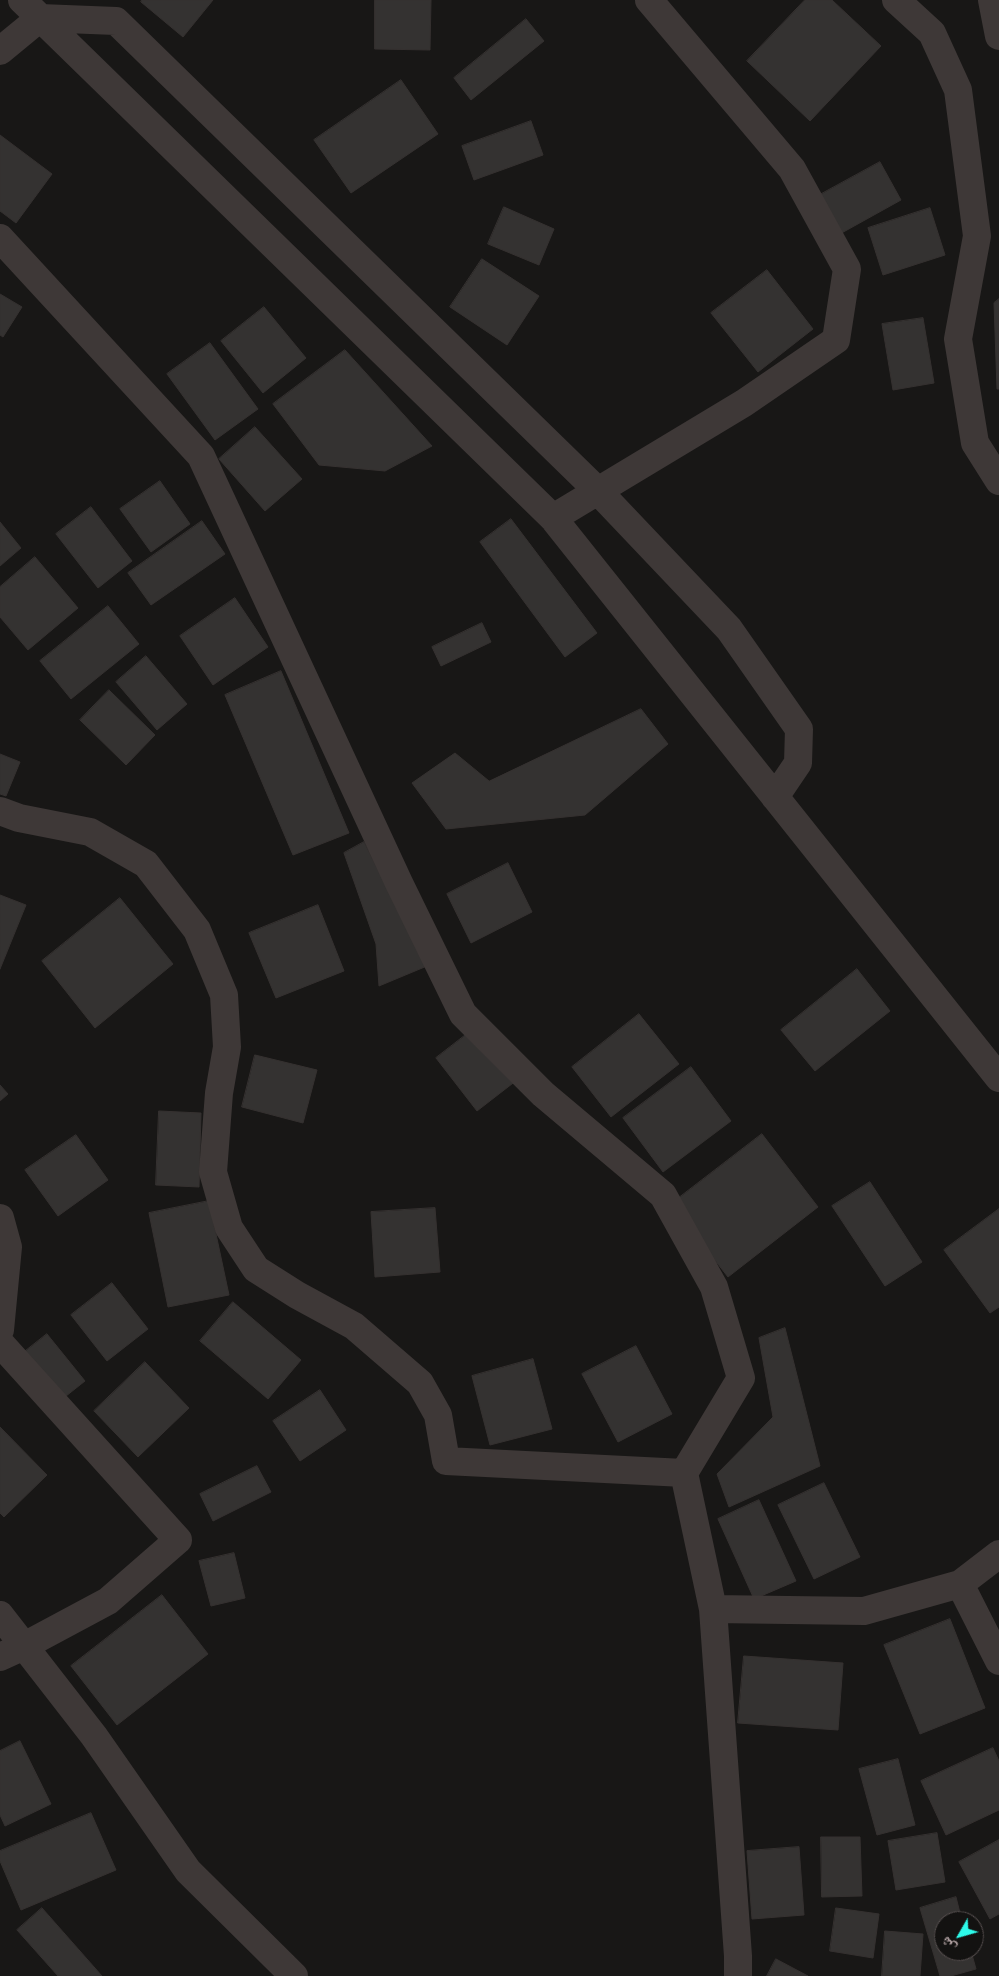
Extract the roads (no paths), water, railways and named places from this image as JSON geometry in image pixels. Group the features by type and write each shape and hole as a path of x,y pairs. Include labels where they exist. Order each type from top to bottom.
{"street":[{"path":"553,518 744,403 836,340 846,269 792,169 649,0"},
{"path":"896,0 932,34 958,90 988,235 958,339 975,443 999,481"},
{"path":"992,0 999,36"},
{"path":"31,9 116,21 598,491 729,629 799,729 798,763 775,797"},
{"path":"0,51 31,9"},
{"path":"31,9 553,518 999,1078"},
{"path":"0,238 202,456 399,883 463,1014 543,1094 662,1195 714,1287 741,1378 684,1473 713,1609 738,1976"},
{"path":"0,811 19,818 90,832 146,864 197,930 224,995 227,1047 219,1093 213,1172 229,1228 256,1269 297,1295 354,1326 420,1383 438,1415 446,1461 684,1473"},
{"path":"0,1218 8,1247 0,1330"},
{"path":"0,1343 178,1540 108,1601 12,1651"},
{"path":"713,1609 864,1611 960,1584 999,1554"},
{"path":"960,1584 999,1661"},
{"path":"0,1615 12,1651 94,1736 188,1871 294,1976"}]}
